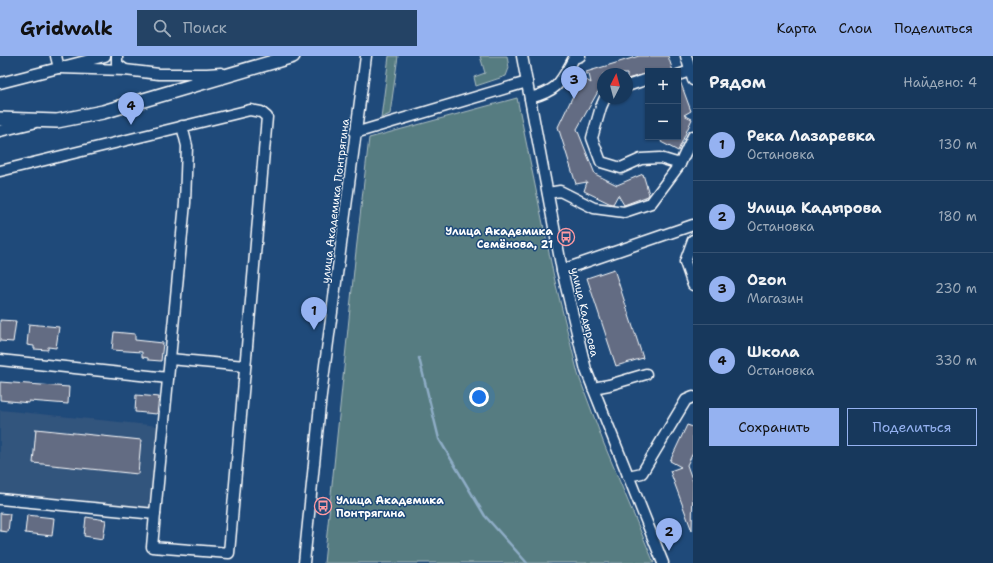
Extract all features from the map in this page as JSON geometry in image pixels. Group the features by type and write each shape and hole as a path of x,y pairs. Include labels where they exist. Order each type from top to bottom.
{"main road":[{"path":"0,120 57,120 104,112 293,56"}],"street":[{"path":"56,56 59,68"},
{"path":"0,83 105,56"},
{"path":"118,56 117,64 125,70"},
{"name":"улица Академика Понтрягина","path":"304,563 321,395 337,279 354,133 366,56"},
{"name":"улица Кадырова","path":"522,56 562,270 586,370 663,563"},
{"path":"530,98 546,94 560,83 574,58 580,56"},
{"path":"681,75 692,76 686,56"},
{"path":"59,68 125,70 159,74 207,74 252,68"},
{"path":"633,84 645,80"},
{"path":"354,133 527,82"},
{"path":"602,104 592,138 602,162 621,168 641,159 660,158 680,164"},
{"path":"0,171 182,126 250,110 261,112 267,117 229,553 152,547 185,203 187,146 182,126"},
{"path":"0,131 44,121"},
{"path":"548,193 560,191 594,208 624,212 651,203 680,164 693,136"},
{"path":"562,270 693,225"},
{"path":"693,240 685,262 693,285"},
{"path":"170,359 245,366"},
{"path":"0,360 168,378"},
{"path":"593,388 646,374"},
{"path":"628,476 642,473 686,400 693,397"},
{"path":"0,499 155,514"}],"shaded area":[{"path":"0,410 159,426 151,508 0,492"}],"green space":[{"path":"389,56 398,56 390,114 381,118"},
{"path":"480,56 507,56 509,68 506,76 476,86 474,77 485,73"},
{"path":"517,98 554,277 578,374 604,444 654,563 324,563 369,138"}],"building":[{"path":"639,56 668,56 672,68 645,68 645,74 633,77 633,68 599,68"},
{"path":"597,69 597,93 577,129 595,174 617,185 643,174 649,194 648,196 624,205 618,195 613,204 611,204 584,191 587,182 576,184 558,127 582,77 591,83 589,74 586,74 586,72"},
{"path":"681,84 691,111 684,115 692,119 678,151 661,142 662,140 681,140"},
{"path":"614,269 643,358 616,366 587,278"},
{"path":"0,320 16,321 13,342 0,341"},
{"path":"29,324 59,327 56,348 48,347 48,350 34,349 34,346 27,345"},
{"path":"114,332 135,334 135,340 163,343 161,361 148,360 148,358 142,357 142,352 112,350"},
{"path":"0,382 69,387 68,404 29,401 29,403 0,400"},
{"path":"136,395 159,397 157,414 135,412"},
{"path":"687,425 693,427 693,453 687,465 693,482 692,531 670,471 681,467 670,461"},
{"path":"36,429 141,440 138,474 33,463"},
{"path":"0,513 10,514 8,532 0,531"},
{"path":"27,515 54,518 52,536 25,533"},
{"path":"86,517 106,520 103,539 84,536"}],"waterway":[{"path":"419,358 439,439 485,516 527,563"}],"place":[{"name":"Ozon","path":"574,99"},
{"name":"Школа","path":"131,125"},
{"name":"Улица Академика Семёнова, 21","path":"566,237"},
{"name":"Река Лазаревка","path":"314,330"},
{"name":"Улица Академика Понтрягина","path":"323,506"},
{"name":"Улица Кадырова","path":"669,551"}]}
